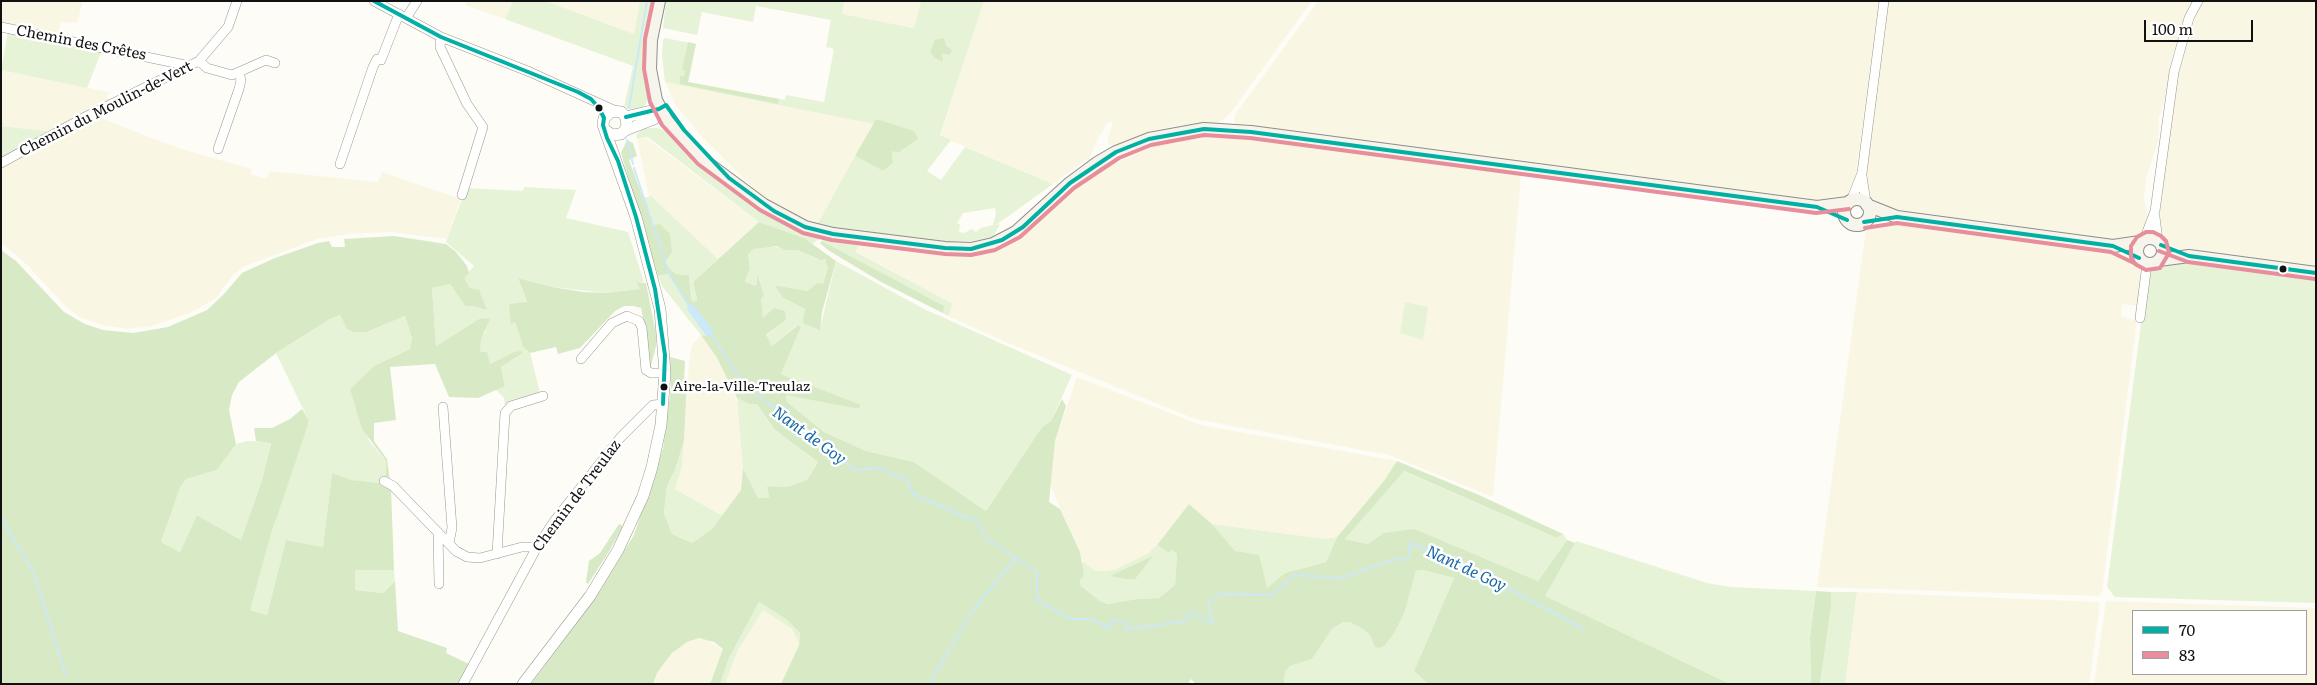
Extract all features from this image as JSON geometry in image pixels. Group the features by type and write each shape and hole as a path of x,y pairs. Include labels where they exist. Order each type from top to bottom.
{"main road":[{"path":"659,1 650,50 650,69 653,92 662,107 729,178 774,211 810,228 833,234 961,249 984,246 1009,236 1023,227 1070,183 1116,152 1149,139 1204,130 1260,133 1817,207 1856,225 1864,222 1897,218 2112,246 2148,261 2189,256 2316,273"},
{"path":"1817,207 1857,199 1897,218"},
{"path":"1847,220 1844,211 1849,202"},
{"path":"1864,222 1869,214 1866,204"},
{"path":"2112,246 2152,238 2189,256"},
{"path":"2142,241 2137,248 2148,261"},
{"path":"2148,261 2163,252 2159,243"}],"street":[{"name":"Chemin du Moulin-de-Vert","path":"1,163 87,116 199,61 228,27 237,1"},
{"path":"374,1 441,37 530,72 626,117 628,122 618,146 618,161"},
{"path":"340,164 373,67 377,59 382,60 402,16 417,1"},
{"path":"1866,204 1862,173 1884,1"},
{"path":"2159,243 2155,212 2174,72 2189,18 2198,1"},
{"name":"Chemin des Crêtes","path":"1,27 190,66"},
{"path":"441,37 440,47 463,96 483,128 462,195"},
{"path":"199,61 207,68 226,74 239,73 266,60 276,63"},
{"path":"218,149 239,89 241,80 239,73"},
{"path":"523,684 597,584 622,541 643,496 656,451 664,404 662,373 663,333 654,281 618,161 599,108 591,99"},
{"path":"626,117 662,107"},
{"path":"605,124 612,135 624,132 654,119 662,107"},
{"path":"605,124 609,113 616,111"},
{"path":"1849,202 1862,173"},
{"path":"2142,241 2155,212"},
{"path":"2140,318 2148,261"},
{"path":"581,359 612,323 627,316 639,321 642,328 646,370 651,373 662,373"},
{"path":"498,554 506,410 511,406 543,396"},
{"name":"Chemin de Treulaz","path":"463,684 537,547 608,451 653,405 664,404"},
{"path":"443,407 452,528 449,543"},
{"path":"384,481 393,486 462,555 471,558 498,554 522,547 537,547"},
{"path":"438,532 439,584"}],"shaded area":[{"path":"1,1 83,1 77,23 61,22 58,33 1,22"},
{"path":"466,1 513,1 505,19 465,5"},
{"path":"546,1 640,1 634,34"},
{"path":"844,1 921,1 914,28 841,14"},
{"path":"984,1 1312,1 1232,111 1222,121 1215,124 1176,126 1157,130 1112,147 1107,142 1113,123 1109,121 1090,157 1053,184 940,136"},
{"path":"1318,1 1879,1 1855,182 1847,196 1826,203 1235,124 1234,116"},
{"path":"1889,1 2193,1 2173,53 2166,96 2159,117 2158,142 2146,179 2144,197 2148,218 2143,231 2137,237 2113,240 1893,211 1871,200 1866,190 1866,175"},
{"path":"2203,1 2316,1 2316,268 2182,250 2170,245 2161,230 2160,211 2179,66 2186,40"},
{"path":"1,70 109,92 107,98 114,99 54,132 1,126"},
{"path":"665,82 873,124 817,225 807,222 777,206 757,192 705,140 676,106"},
{"path":"93,115 178,148 252,169 251,174 266,179 270,171 378,182 382,172 458,198 462,195 447,239 389,232 347,234 317,239 245,266 234,274 215,299 190,313 152,326 127,329 102,325 80,317 68,309 23,261 1,243 1,165"},
{"path":"1194,136 1243,137 1521,175 1493,497 1389,455 1195,419 1003,341 948,316 952,304 856,251 859,242 968,256 998,249 1027,231 1071,191 1110,165 1160,144"},
{"path":"645,137 759,222 718,259 652,197 649,197 637,139"},
{"path":"1876,224 1896,224 2121,255 2134,261 2141,270 2139,306 2122,304 2121,317 2137,320 2102,592 2099,596 1817,587 1866,230"},
{"path":"701,335 723,368 739,406 743,468 741,490 723,516 675,489 682,465 689,362 692,345"},
{"path":"1077,377 1201,425 1397,461 1384,481 1337,537 1326,539 1212,524 1189,504 1157,545 1147,554 1114,570 1096,571 1083,562 1050,484 1055,441"},
{"path":"1857,592 2098,602 2100,604 2089,684 1845,684"},
{"path":"2106,601 2316,608 2316,684 2094,684"},
{"path":"763,609 792,629 799,645 781,684 725,684 738,650"},
{"path":"693,639 706,639 723,650 710,684 653,684 657,673 672,653 680,645"}],"green space":[{"path":"513,1 546,1 634,34 640,1 654,1 649,92 646,104 642,108 632,110 624,107 633,66 505,19"},
{"path":"666,1 844,1 842,14 914,28 921,1 984,1 940,135 951,140 927,171 941,180 965,147 1053,184 996,225 1000,224 993,237 974,241 945,242 838,231 817,225 855,156 883,171 893,163 892,151 898,153 918,139 876,119 873,124 665,82 662,55 663,40 665,38 696,44 688,82 785,100 786,95 824,102 834,49 826,47 831,20 756,6 753,22 702,12 697,35 663,28","holes":["995,208 996,214 993,225 981,228 976,232 972,229 964,233 959,232 960,225 957,223 963,213"]},
{"path":"8,31 102,50 87,88 1,70"},
{"path":"944,38 946,46 952,50 950,55 942,53 943,62 935,58 930,52 935,40"},
{"path":"688,42 696,44 688,82 779,99 778,104 680,84 680,76 684,76 685,71 682,70"},
{"path":"876,119 914,131 918,139 898,153 892,151 893,163 883,171 855,156"},
{"path":"1,126 54,132 1,160"},
{"path":"645,128 664,130 820,236 819,239 812,244 804,238 759,222 649,138 637,139 636,135"},
{"path":"627,140 633,143 637,156 629,160 653,225 660,224 670,234 672,252 666,261 669,268 676,274 689,275 691,299 693,302 697,300 693,282 759,222 804,238 836,261 822,312 820,330 804,324 805,309 783,298 774,285 807,291 818,283 823,284 828,268 825,259 821,260 797,250 785,250 777,246 754,249 748,254 750,268 745,282 756,286 758,276 764,296 761,298 763,318 774,308 785,311 786,320 766,335 772,346 798,325 801,327 781,374 861,405 859,409 786,395 787,402 824,432 866,451 914,462 986,511 1042,427 1051,421 1062,399 1066,406 1055,441 1049,502 1060,509 1080,552 1084,575 1080,580 1081,586 1100,601 1108,604 1137,599 1159,598 1175,585 1177,554 1172,550 1169,553 1157,545 1189,504 1212,524 1235,551 1259,555 1267,588 1285,573 1326,562 1337,537 1384,481 1397,461 1479,495 1563,534 1557,538 1404,471 1345,539 1368,544 1383,533 1414,529 1538,581 1567,540 1575,543 1545,596 1730,684 1428,684 1414,671 1454,578 1423,570 1416,571 1405,611 1394,633 1384,646 1378,648 1374,646 1370,635 1360,627 1349,622 1343,622 1332,629 1312,659 1290,666 1285,672 1284,684 1196,684 1191,679 1188,684 781,684 799,645 800,633 786,619 759,602 729,658 720,684 710,684 723,649 714,642 699,638 687,642 672,653 657,673 653,684 531,684 600,591 634,535 663,449 671,388 670,357 685,361 684,380 687,381 684,441 675,470 667,486 664,513 672,534 692,543 712,529 741,490 743,468 758,498 769,498 767,486 787,487 807,480 818,462 775,430 757,404 749,404 737,398 717,358 701,335 706,336 692,304 689,306 669,274 658,276 621,153"},
{"path":"525,187 576,190 566,218 628,232 644,282 636,283 641,289 605,293 552,287 518,278 527,303 511,323 515,322 523,347 530,353 540,393 505,405 504,398 496,390 505,385 501,367 523,353 514,352 490,364 480,348 480,339 486,331 477,321 436,346 432,288 450,284 465,306 487,310 463,278 474,266 446,242 466,188 522,191"},
{"path":"651,196 718,259 693,282 697,301 693,302 691,299 689,275 676,274 669,268 644,198"},
{"path":"394,236 446,244 456,252 467,266 469,273 464,278 470,288 479,290 487,310 465,306 450,284 432,288 436,346 481,318 490,319 481,339 480,348 481,352 487,352 490,364 514,352 521,351 523,353 501,367 505,386 478,398 449,397 435,364 390,367 396,420 374,423 374,441 387,459 391,488 394,570 355,570 355,590 383,593 395,581 398,631 447,648 446,653 469,664 459,684 1,684 1,250 16,261 64,312 85,324 103,330 133,333 168,327 207,310 242,273 275,258 329,241 332,247 345,247 344,239","holes":["340,315 347,329 353,332 367,332 405,316 412,338 410,349 374,366 350,389 362,429 386,461 385,484 352,480 332,473 323,547 286,540 267,615 250,610 271,534 308,425 308,419 302,409 290,419 272,428 254,428 256,441 271,443 262,480 241,540 197,515 180,552 161,542 180,488 186,479 217,470 236,444 229,410 232,395 239,382 276,353 330,319"]},
{"path":"823,237 859,242 856,252 953,304 948,316 943,313 943,306 822,241"},
{"path":"822,241 944,306 943,313 881,282 828,250 820,243"},
{"path":"769,246 797,250 818,259 824,259 827,262 828,268 823,284 818,284 807,291 774,285 783,298 805,309 803,318 820,329 836,261 924,309 1072,375 1051,421 1042,427 986,511 914,462 866,451 824,432 787,402 786,394 859,409 861,406 781,374 801,327 797,325 772,346 766,336 786,320 763,318 761,298 763,291 759,278 757,287 745,283 750,268 748,253 754,249"},
{"path":"2168,261 2316,281 2316,603 2115,597 2107,587 2147,277 2152,269"},
{"path":"669,274 689,306 686,308 706,336 701,335 662,286 658,276"},
{"path":"518,278 552,287 605,293 640,289 636,282 646,283 656,334 656,346 650,370 647,336 641,308 633,306 624,306 615,311 580,348 558,354 556,347 530,353 523,347 515,322 511,324 509,304 527,302"},
{"path":"1405,302 1428,307 1423,340 1400,333"},
{"path":"340,315 347,329 353,332 367,332 405,316 412,338 410,349 374,366 350,389 369,441 386,461 385,485 352,480 332,473 323,547 286,540 267,615 249,610 308,419 276,353 330,319"},
{"path":"737,398 749,404 757,404 775,430 818,462 807,480 787,487 767,486 769,498 758,499 743,468"},
{"path":"247,441 271,442 262,480 241,540 197,515 180,552 161,542 180,488 186,479 217,470 236,444"},
{"path":"684,441 682,466 675,489 723,516 712,529 692,543 672,534 664,513 667,486 675,470"},
{"path":"1403,471 1557,538 1563,534 1567,540 1538,581 1487,560 1383,533 1368,544 1345,539"},
{"path":"619,524 623,526 588,584 586,582 589,561 600,553"},
{"path":"1212,524 1326,539 1337,537 1326,562 1285,573 1266,589"},
{"path":"1576,541 1707,583 1731,587 1816,591 1810,637 1811,684 1730,684 1544,596"},
{"path":"1157,545 1169,553 1172,550 1177,554 1175,585 1159,598 1137,599 1108,604 1100,601 1081,586 1080,580 1084,575 1081,564 1083,562 1096,571 1114,570 1147,554"},
{"path":"1153,556 1135,579 1110,576"},
{"path":"355,570 394,570 395,581 383,593 355,590"},
{"path":"1423,570 1454,578 1414,671 1428,684 1284,684 1285,672 1290,666 1312,659 1332,629 1343,622 1349,622 1360,627 1370,635 1374,646 1405,611 1416,571"},
{"path":"1816,591 1831,592 1831,605 1820,684 1811,684 1810,637"},
{"path":"1831,592 1857,592 1845,684 1820,684"},
{"path":"759,602 786,619 800,633 799,644 792,629 763,610 738,650 725,684 720,684 729,658"}],"water":[{"path":"692,303 714,331 712,335 706,336 686,308"}],"waterway":[{"name":"Nant de Goy","path":"629,108 647,1"},
{"name":"Nant de Goy","path":"627,140 633,164"},
{"name":"Nant de Goy","path":"634,168 669,274 690,307"},
{"name":"Nant de Goy","path":"711,334 746,388 770,404 833,458 843,458 854,470 881,468 892,475 906,479 913,494 977,522 987,539 1036,571 1038,601 1072,619 1091,619 1110,629 1111,620 1124,621 1126,629 1183,622 1192,612 1213,624 1208,602 1220,594 1273,595 1294,575 1341,578 1396,559 1407,560 1410,552 1409,543 1460,562 1583,629"},
{"path":"1,517 34,574 66,676"},
{"path":"931,684 932,678 974,609 1016,558"}],"transit line":[{"name":"70","path":"374,1 441,37 578,92 591,99 599,108 604,118 603,125 607,138 618,161 636,217 655,289 665,355 663,404"},
{"name":"83","path":"653,1 645,39 644,69 650,102 662,125 698,164 760,210 803,233 832,240 945,254 971,255 995,250 1020,237 1074,188 1119,158 1151,145 1204,135 1250,138 1816,213 1849,209"},
{"name":"70","path":"626,117 659,109 666,105 684,130 729,178 774,211 805,227 833,234 945,248 971,249 1002,240 1023,227 1070,183 1116,152 1149,139 1204,129 1251,132 1817,207 1847,220"},
{"name":"70","path":"1864,222 1897,217 2113,246 2139,258"},
{"name":"83","path":"1865,228 1897,223 2111,252 2136,264"},
{"name":"83","path":"2131,246 2137,237 2146,232 2153,232 2166,241 2169,253 2160,268 2146,270 2135,264 2131,257 2131,248"},
{"name":"70","path":"2161,245 2189,256 2316,273"},
{"name":"83","path":"2159,251 2188,262 2315,279"}],"place":[{"name":"Aire-la-Ville-Treulaz","path":"664,387"}]}
